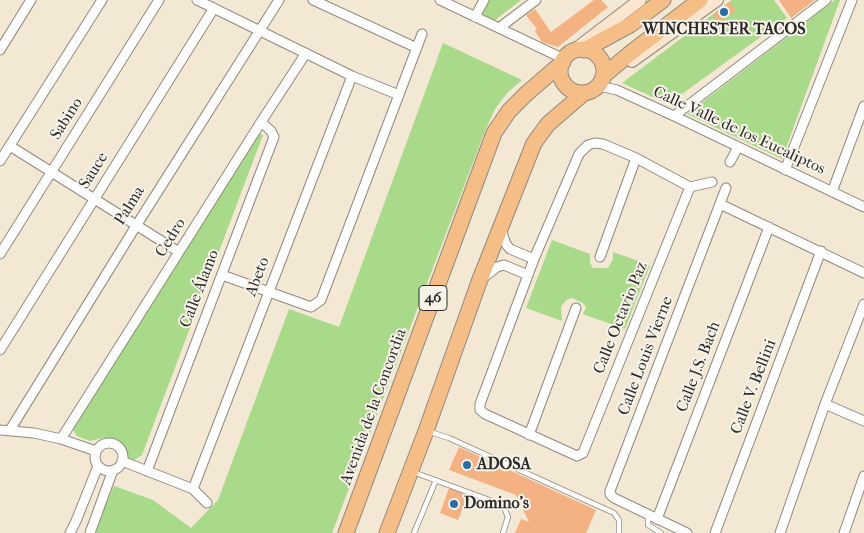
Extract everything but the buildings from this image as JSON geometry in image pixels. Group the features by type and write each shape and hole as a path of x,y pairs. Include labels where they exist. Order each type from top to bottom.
{"main road":[{"name":"Avenida de la Concordia","path":"346,533 494,133 509,111 526,94 571,56 630,25 663,0"},
{"name":"46","path":"387,533 426,431 479,282 534,143 548,124 584,93 590,92 633,51 700,0"},
{"path":"584,93 577,93 566,85 561,73 571,56 597,56 604,69 601,82"}],"street":[{"path":"0,50 31,0"},
{"path":"0,161 102,0"},
{"name":"Sabino","path":"0,254 159,0"},
{"path":"197,0 352,76 399,95"},
{"name":"Palma","path":"10,430 279,0"},
{"path":"313,0 417,48"},
{"path":"440,0 499,28 571,56"},
{"path":"475,17 484,0"},
{"path":"499,28 536,0"},
{"name":"Avenida de la Concordia","path":"571,56 640,0"},
{"path":"601,82 717,0"},
{"path":"674,116 826,0"},
{"path":"785,170 852,0"},
{"name":"Sauce","path":"0,350 214,8"},
{"path":"222,275 311,307 322,300 422,34"},
{"name":"Cedro","path":"61,439 306,53"},
{"name":"Abeto","path":"193,489 352,76"},
{"name":"Calle Valle de los Eucaliptos","path":"601,82 864,207"},
{"path":"832,192 864,106"},
{"name":"Calle Álamo","path":"147,471 274,137 271,131 261,122"},
{"path":"576,308 529,435 480,410 480,404 534,260 579,154 588,145 595,143 603,144 636,158 690,186 712,182"},
{"path":"10,146 179,252"},
{"path":"730,162 738,147"},
{"path":"600,256 636,158"},
{"name":"Calle Octavio Paz","path":"529,435 577,456 584,453 690,186"},
{"name":"Calle Louis Vierne","path":"682,532 667,529 653,517 614,498 610,491 726,188"},
{"path":"720,204 864,273"},
{"path":"501,224 506,244 516,252 534,260"},
{"name":"Calle J.S. Bach","path":"653,517 769,227"},
{"name":"Calle V. Bellini","path":"715,533 821,252"},
{"path":"479,282 489,272 504,265 528,275"},
{"path":"780,533 825,404 864,304"},
{"path":"825,404 864,421"},
{"path":"0,430 34,433 61,439 96,451"},
{"path":"112,443 120,448 123,456 122,461 113,470 103,470 96,461 96,451 103,444 112,443"},
{"path":"122,461 193,489 207,503"},
{"path":"70,533 98,466"},
{"path":"76,521 92,529 113,470"},
{"path":"844,533 864,476"}],"lane":[{"path":"426,431 449,438 614,513 618,520 619,533"},
{"path":"411,471 503,505 508,517 503,533"},
{"path":"414,533 436,480"},
{"path":"653,517 648,525 661,533"}],"green space":[{"path":"488,0 521,0 494,21 481,13"},
{"path":"732,0 774,0 787,18 668,104 622,83"},
{"path":"835,0 840,0 782,159 687,114"},
{"path":"443,43 522,80 508,92 495,109 485,131 332,533 96,533 97,523 114,486 153,500 191,528 218,500 289,309 339,327"},
{"path":"256,133 263,135 142,455 131,462 121,445 103,438 90,441 77,436 73,430 75,424"},
{"path":"552,240 590,254 590,263 593,268 608,268 613,259 613,252 650,265 625,329 583,314 586,307 583,303 572,298 566,300 561,307 562,321 526,308"}],"place":[{"name":"WINCHESTER TACOS","path":"724,12"},
{"name":"ADOSA","path":"467,465"},
{"name":"Domino's","path":"454,504"}]}
